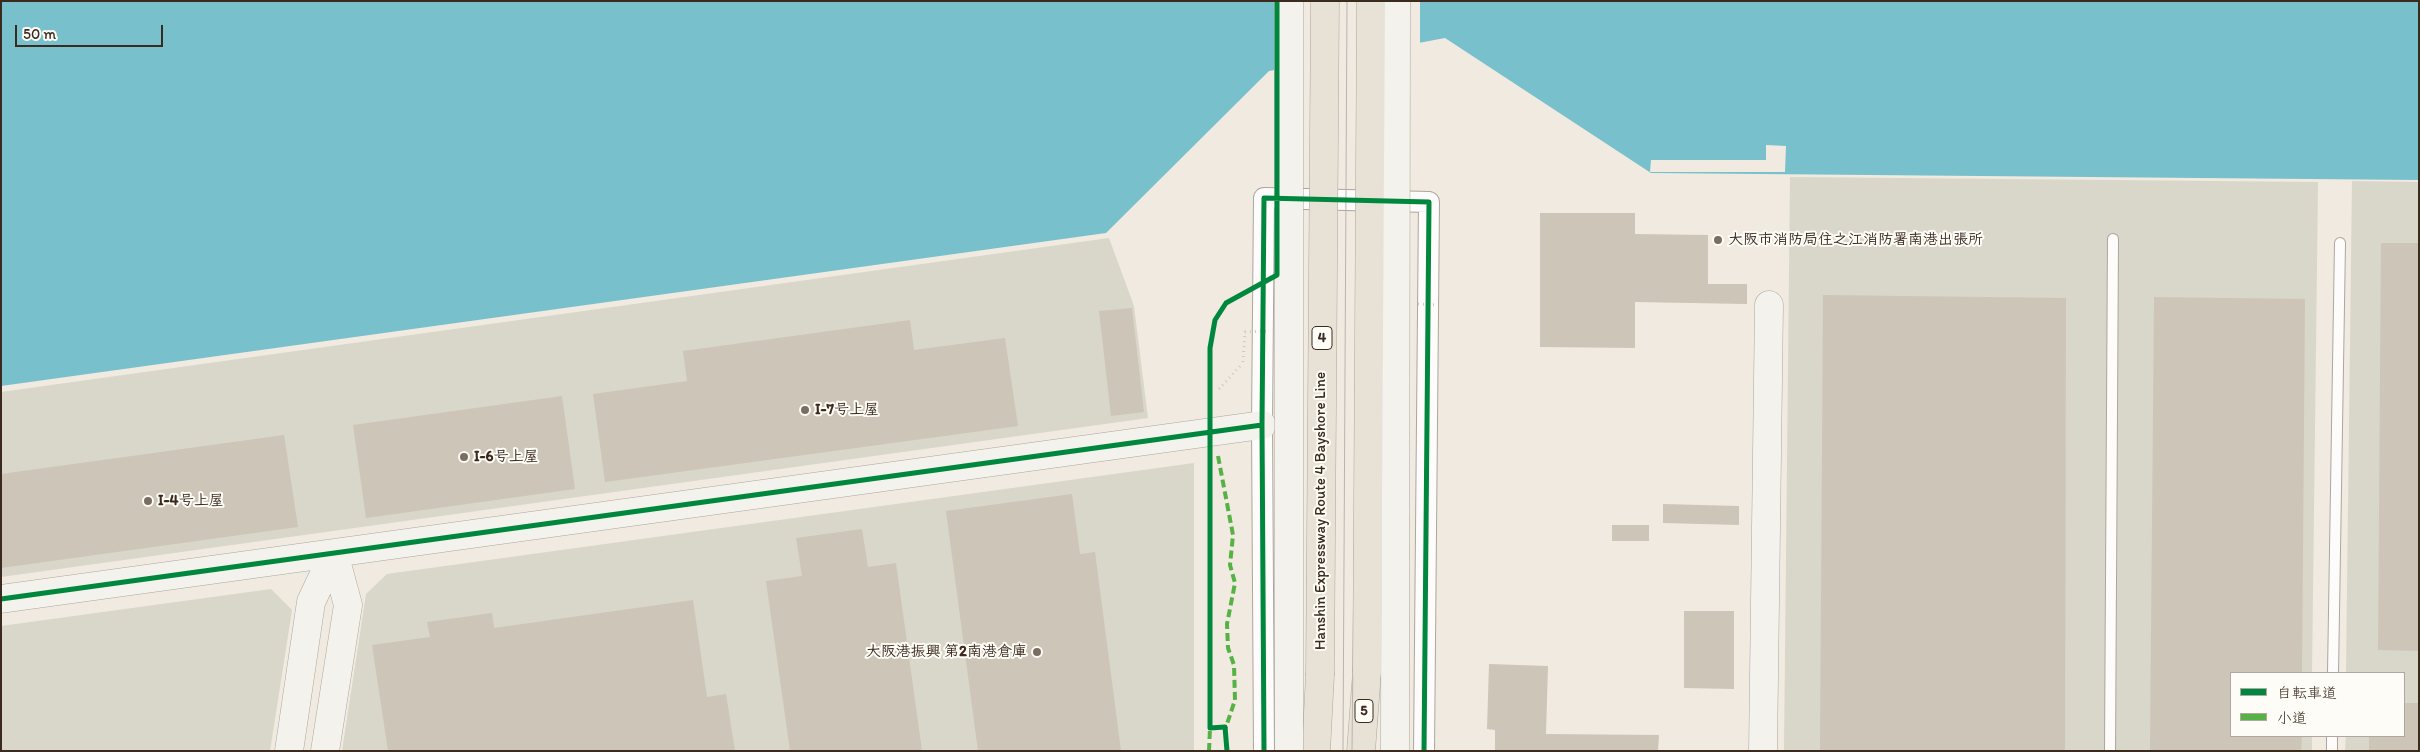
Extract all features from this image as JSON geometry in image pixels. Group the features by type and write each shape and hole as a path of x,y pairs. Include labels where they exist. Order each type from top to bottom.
{"highway":[{"name":"Hanshin Expressway Route 4 Bayshore Line","path":"1316,751 1320,675 1325,1"},
{"path":"1366,751 1371,1"},
{"name":"5","path":"1361,751 1367,672"},
{"path":"1320,675 1321,751"}],"street":[{"path":"1289,1 1289,751"},
{"path":"1395,751 1396,1"},
{"path":"1264,751 1262,425 1264,198 1428,202 1424,751"},
{"path":"1763,751 1769,305"},
{"path":"1,599 1262,425"},
{"path":"289,751 311,602 334,553"},
{"path":"325,751 348,605 334,553"}],"lane":[{"path":"2110,751 2113,239"},
{"path":"2333,672 2340,243"},
{"path":"2332,737 2332,751"}],"path":[{"path":"1417,304 1438,306"},
{"path":"1219,389 1243,362 1245,332 1276,330"}],"shaded area":[{"path":"1790,177 2318,182 2312,672 2230,672 2230,737 2312,737 2312,751 1784,751"},
{"path":"2352,181 2419,182 2419,751 2345,751 2346,737 2405,737 2405,672 2346,672"},
{"path":"1109,238 1134,306 1148,418 1,577 1,392"},
{"path":"1194,463 1194,751 342,751 366,594 387,574"},
{"path":"271,589 292,610 270,751 1,751 1,626"}],"water":[{"path":"1,1 2419,1 2419,180 1651,173 1445,38 1269,71 1106,233 1,386"}],"pier":[{"path":"1274,1 1420,1 1420,45 1274,72"},
{"path":"1766,145 1786,146 1785,172 1650,172 1651,160 1766,160"}],"building":[{"path":"1540,213 1635,213 1635,234 1708,235 1708,284 1747,284 1747,304 1635,302 1635,348 1540,347"},
{"path":"2381,243 2419,243 2419,651 2378,650"},
{"path":"1823,295 2066,298 2065,751 1820,751"},
{"path":"2154,297 2305,299 2302,672 2230,672 2230,737 2302,737 2301,751 2150,751"},
{"path":"1132,308 1144,412 1111,416 1099,311"},
{"name":"I-7号上屋","path":"910,320 914,350 1005,338 1018,426 605,482 593,394 687,381 683,351"},
{"name":"I-6号上屋","path":"562,396 575,489 366,518 353,425"},
{"name":"I-4号上屋","path":"284,435 298,527 1,568 1,474"},
{"name":"大阪港振興 第2南港倉庫","path":"1072,494 1080,554 1095,552 1121,751 978,751 946,511"},
{"path":"1663,504 1739,506 1739,525 1663,523"},
{"path":"1612,525 1649,525 1649,541 1612,541"},
{"path":"862,529 868,567 896,563 922,751 790,751 766,581 802,576 796,538"},
{"path":"693,600 707,697 726,694 735,751 388,751 372,645 430,637 427,622 492,613 494,628"},
{"path":"1684,611 1734,611 1734,689 1684,688"},
{"path":"1489,664 1548,666 1546,734 1659,735 1658,751 1495,751 1495,730 1487,729"},
{"path":"2405,703 2419,703 2419,751 2369,751 2369,737 2405,737"}],"tram line":[{"path":"1343,751 1347,1"},
{"path":"1352,751 1360,1"}],"marked path":[{"path":"1218,456 1233,535 1230,565 1235,583 1227,624 1228,648 1234,665 1235,700 1225,730"},
{"path":"1209,751 1210,728"}],"cycle path":[{"path":"1227,751 1225,727 1210,728 1210,348 1215,320 1226,303 1277,275 1277,1"},
{"path":"1264,751 1262,425 1264,198 1429,202 1424,751"},
{"path":"1,599 1262,425"}],"place":[{"name":"大阪市消防局住之江消防署南港出張所","path":"1718,240"},
{"name":"I-7号上屋","path":"805,410"},
{"name":"I-6号上屋","path":"464,457"},
{"name":"I-4号上屋","path":"148,501"},
{"name":"大阪港振興 第2南港倉庫","path":"1037,652"}]}
